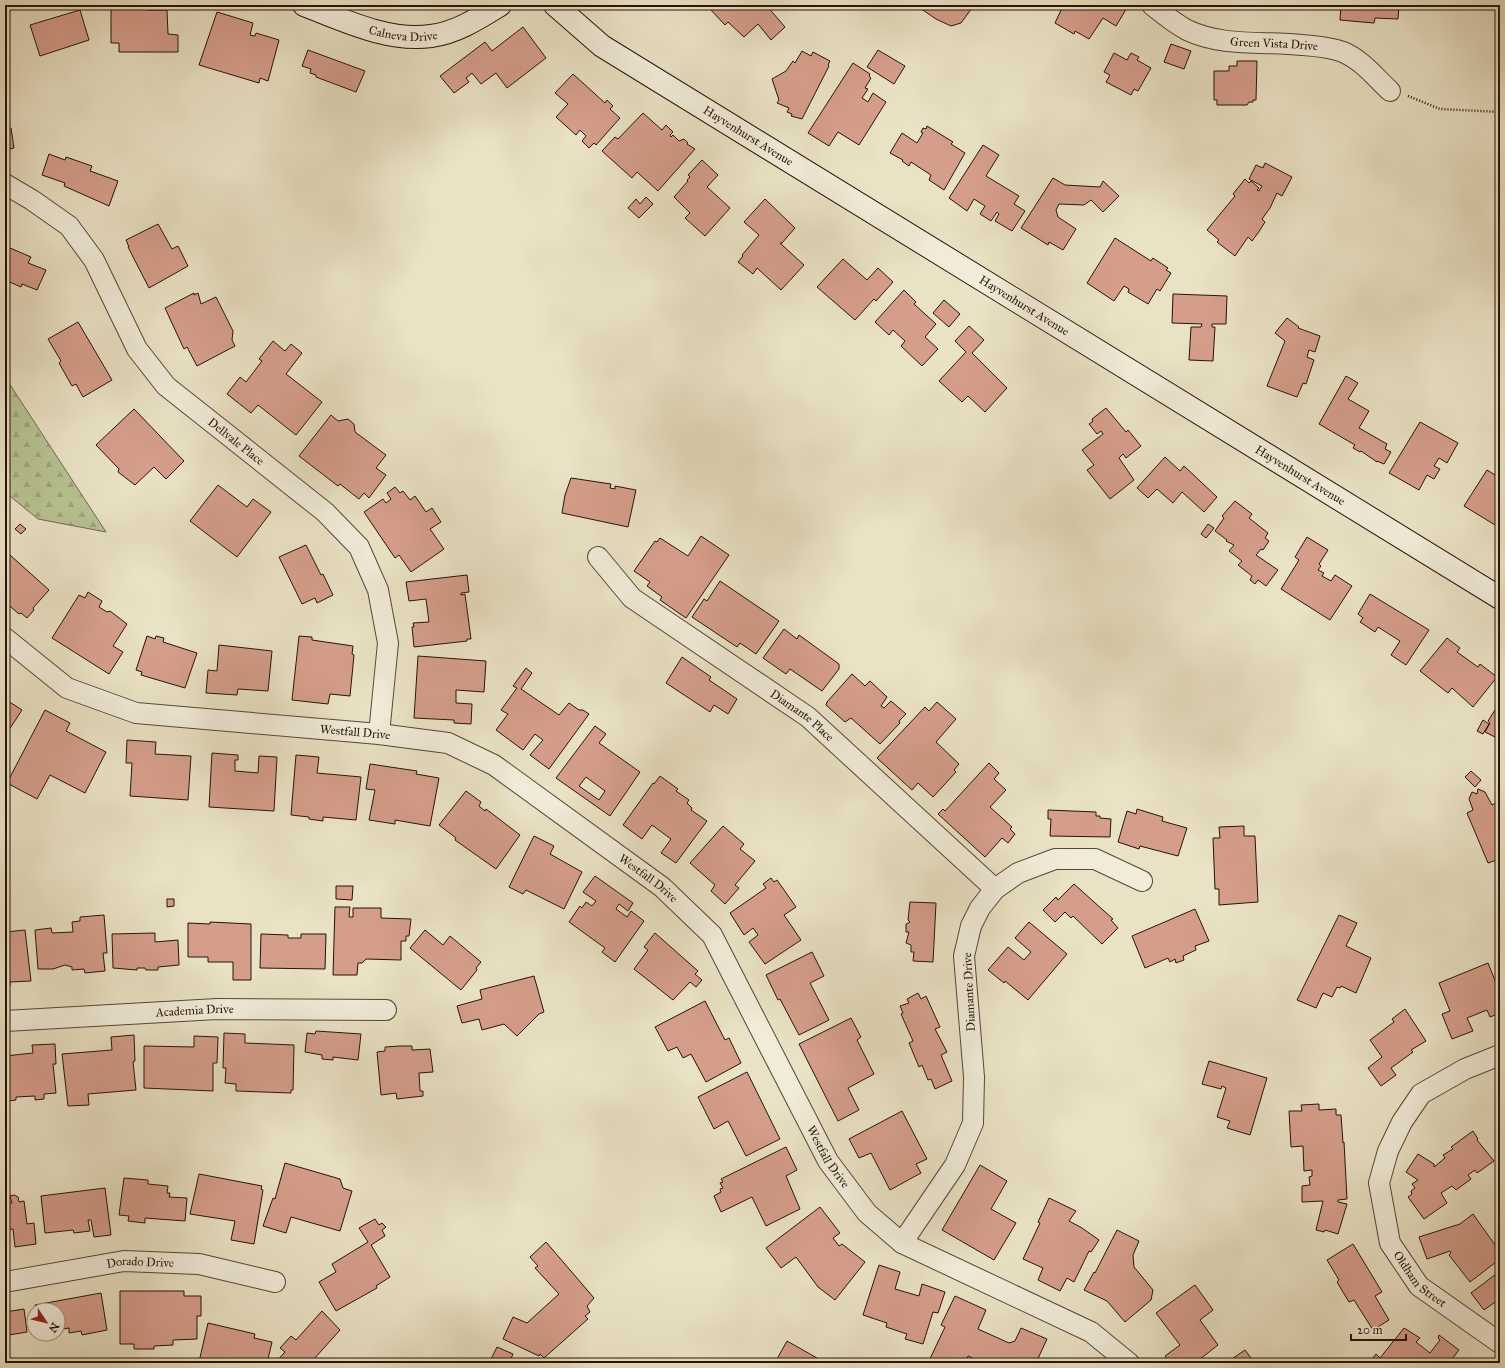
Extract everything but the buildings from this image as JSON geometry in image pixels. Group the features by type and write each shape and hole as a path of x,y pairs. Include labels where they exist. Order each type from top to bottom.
{"main road":[{"name":"Calneva Drive","path":"304,5 354,24 404,36 431,36 454,30 473,22 500,5"},
{"name":"Hayvenhurst Avenue","path":"555,5 602,46 1500,598"}],"street":[{"name":"Green Vista Drive","path":"1152,5 1187,30 1206,37 1223,40 1329,48 1343,52 1356,59 1390,91"},
{"name":"Dellvale Place","path":"5,184 32,200 69,226 94,260 137,349 166,386 325,512 359,547 378,590 388,643 380,734"},
{"name":"Diamante Place","path":"598,556 632,598 808,717 995,889"},
{"name":"Westfall Drive","path":"5,638 67,688 136,713 380,734 448,743 494,765 662,887 712,935 828,1161 867,1213 902,1243 1091,1332 1129,1363"},
{"name":"Diamante Drive","path":"902,1243 954,1164 973,1123 974,1077 964,956 971,926 980,908 995,889 1018,873 1055,859 1095,859 1142,881"},
{"name":"Academia Drive","path":"5,1021 217,1009 386,1010"},
{"name":"Oldham Street","path":"1500,1055 1464,1069 1421,1094 1402,1122 1388,1151 1379,1183 1390,1243 1419,1286 1500,1342"},
{"name":"Dorado Drive","path":"5,1282 124,1261 199,1264 275,1282"}],"path":[{"path":"1390,91 1422,101 1440,109 1500,112"}],"green space":[{"path":"5,377 106,532 38,519 5,492"}]}
